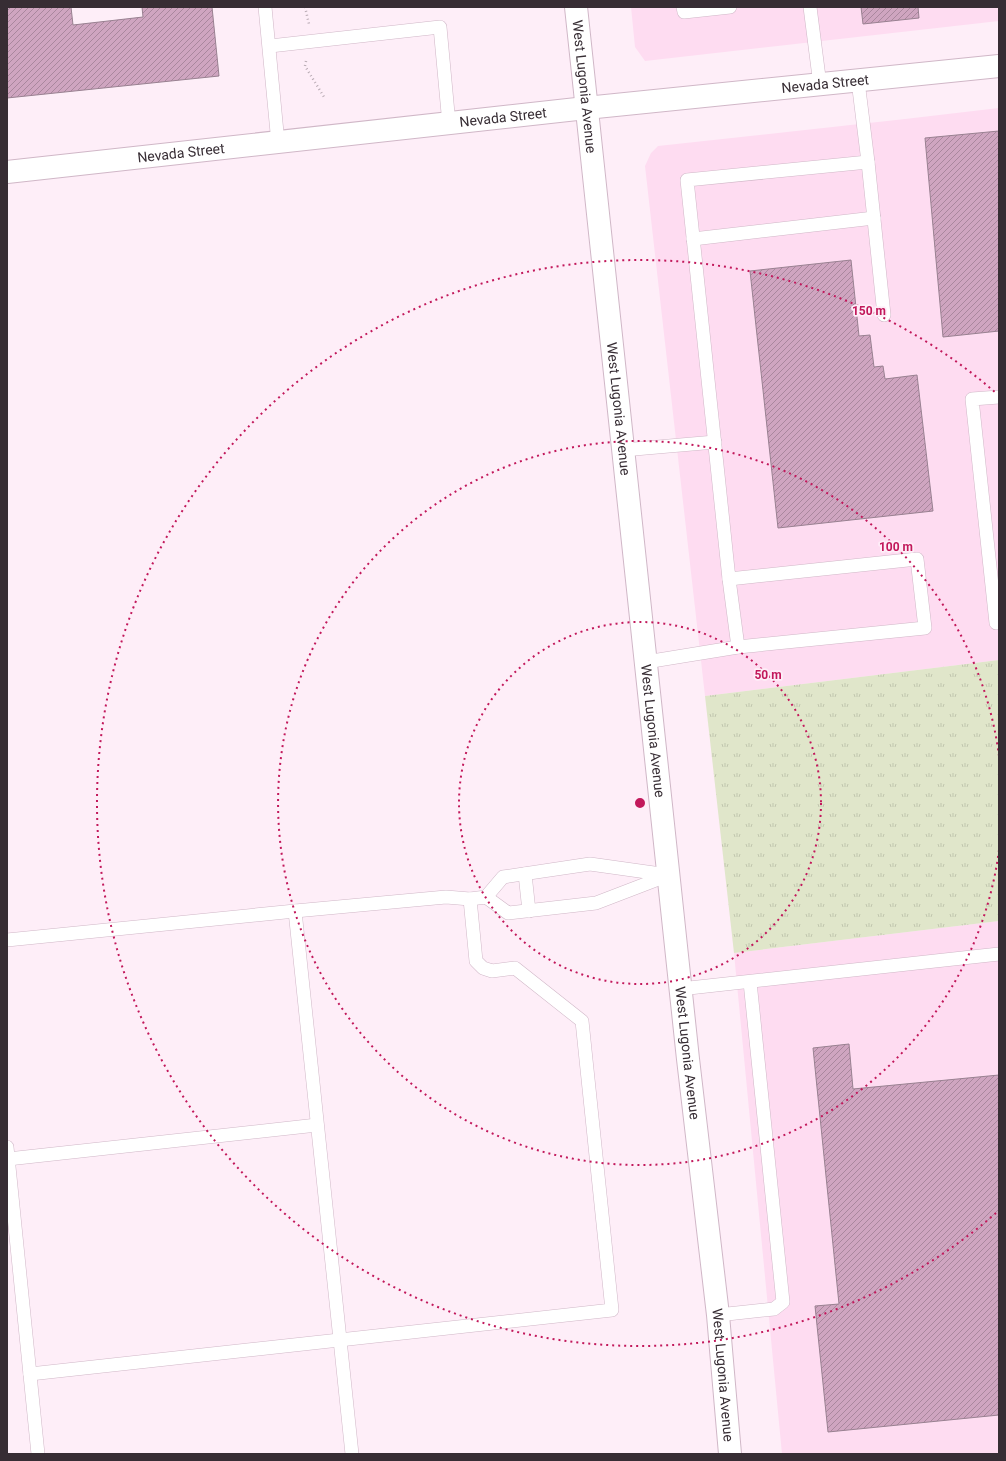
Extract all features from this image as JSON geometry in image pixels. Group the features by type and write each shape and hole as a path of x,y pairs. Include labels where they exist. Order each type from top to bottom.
{"street":[{"name":"West Lugonia Avenue","path":"576,7 680,989 718,1315 730,1454"},
{"name":"Nevada Street","path":"7,172 586,108 999,66"}],"lane":[{"path":"265,7 270,46 278,143"},
{"path":"684,7 684,12 730,7"},
{"path":"810,7 820,85"},
{"path":"270,46 440,27 449,124"},
{"path":"858,81 884,315"},
{"path":"738,647 729,579 687,180 868,162"},
{"path":"693,239 874,218"},
{"path":"999,397 972,399 996,622 999,622"},
{"path":"623,450 715,442"},
{"path":"646,662 738,647 925,628 917,559 729,579"},
{"path":"7,940 446,897 470,899 486,897 504,877 590,864 669,875"},
{"path":"525,874 529,911"},
{"path":"486,897 508,913 596,903 669,875"},
{"path":"30,1374 612,1310 582,1021 516,968 492,971 483,968 476,961 470,899"},
{"path":"295,911 352,1454"},
{"path":"680,989 999,954"},
{"path":"718,1315 774,1309 783,1302 750,982"},
{"path":"38,1454 8,1153 317,1125"}],"shaded area":[{"path":"631,7 999,7 999,21 645,61 635,47"},
{"path":"999,108 999,660 705,696 645,166 651,153 658,146"},
{"path":"999,921 999,1454 782,1454 734,953"}],"green space":[{"path":"999,660 999,921 734,953 705,696"}],"building":[{"path":"7,7 71,7 73,25 143,17 142,7 212,7 219,76 7,98"},
{"path":"861,7 918,7 919,18 863,24"},
{"path":"999,131 999,331 943,337 925,138"},
{"path":"851,260 859,336 870,335 874,367 883,366 885,379 917,375 933,511 778,528 750,271"},
{"path":"849,1044 853,1089 999,1075 999,1415 828,1432 815,1306 839,1304 813,1048"}]}
